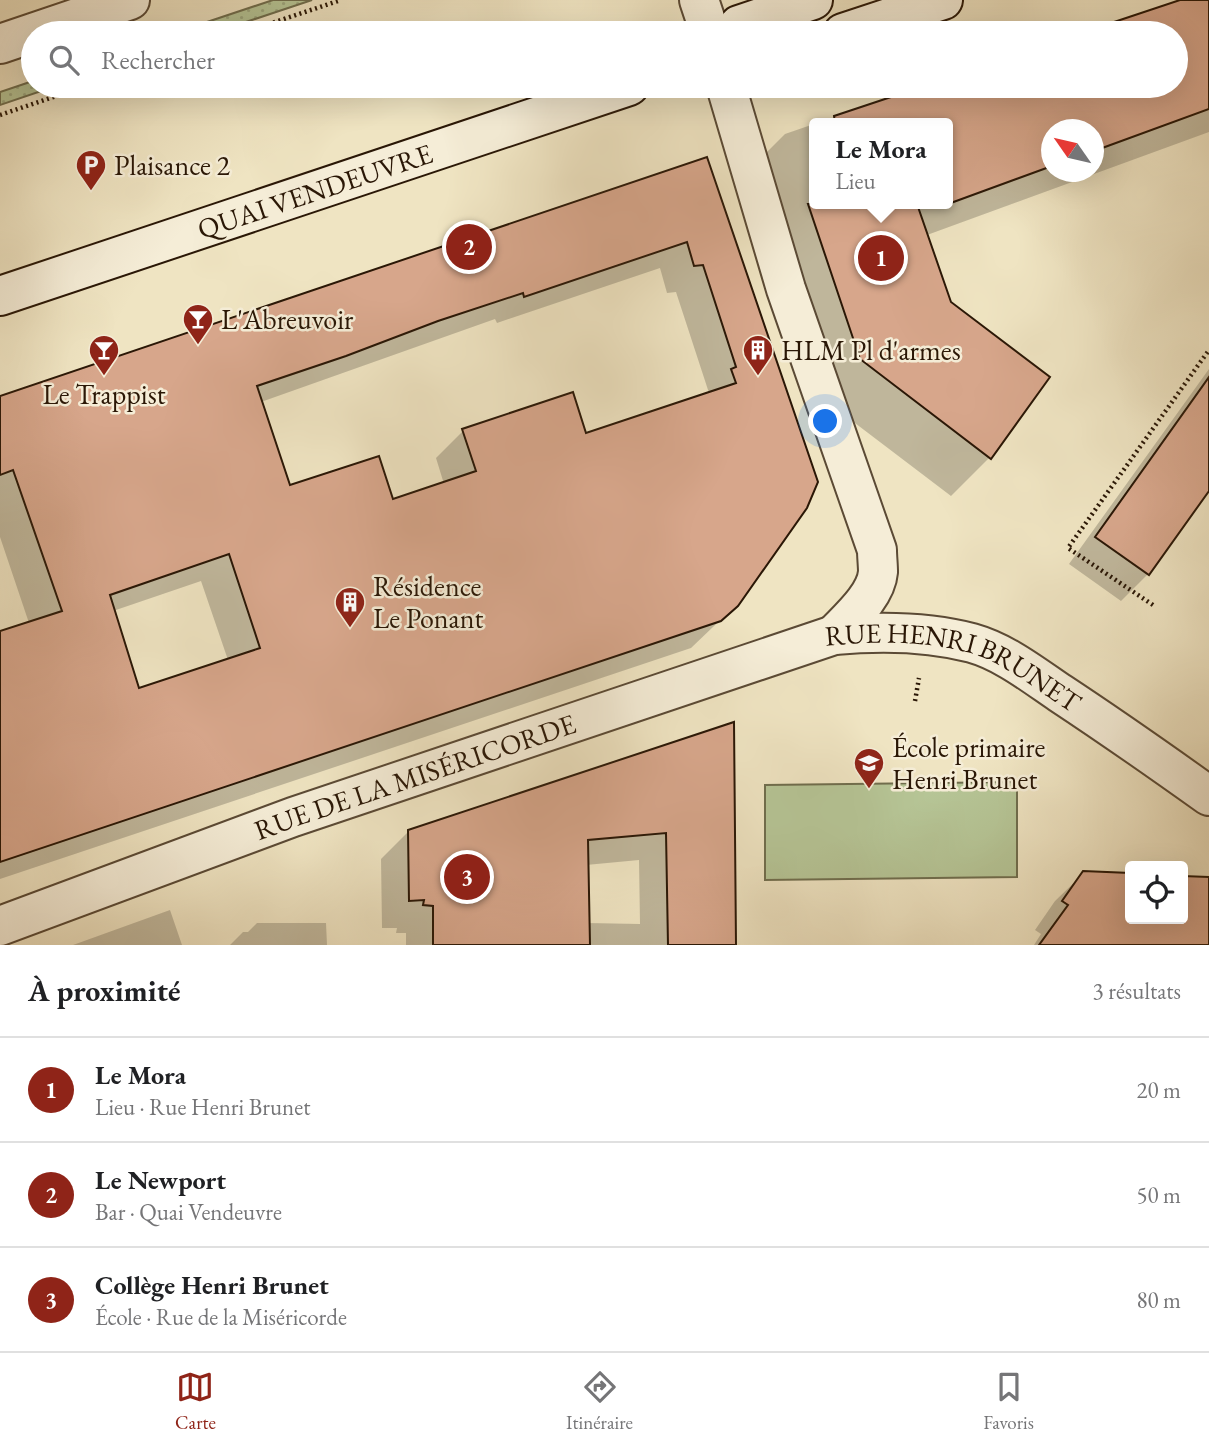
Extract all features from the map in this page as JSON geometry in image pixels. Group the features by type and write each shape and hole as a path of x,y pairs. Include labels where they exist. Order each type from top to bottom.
{"street":[{"path":"68,21 130,0"},
{"path":"751,21 813,0"},
{"path":"879,21 943,0"},
{"path":"0,44 21,37"},
{"name":"QUAI VENDEUVRE","path":"0,296 593,98"},
{"name":"RUE HENRI BRUNET","path":"730,98 783,277 877,550 878,575 870,592 834,635"},
{"name":"RUE HENRI BRUNET","path":"834,635 872,632 923,635 971,643 988,649 1111,726 1209,796"},
{"name":"RUE DE LA MISÉRICORDE","path":"0,926 293,817 834,635"}],"path":[{"path":"278,21 341,0"},
{"path":"0,115 50,98"},
{"path":"1153,606 1068,548 1209,350"},
{"path":"915,701 919,676"}],"green space":[{"path":"273,0 312,0 249,21 210,21"},
{"path":"21,85 21,98 0,105 0,92"},
{"path":"1017,782 1017,877 765,880 765,785"}],"building":[{"path":"1180,0 1209,0 1209,109 1104,147 1104,119 1041,119 1041,170 953,202 953,118 834,118 888,98 1188,98 1188,21 1117,21"},
{"path":"707,157 818,482 807,508 738,606 721,621 0,862 0,631 62,611 13,470 0,475 0,396","holes":["687,242 694,266 703,265 736,367 731,369 736,383 586,433 573,392 462,429 476,471 393,499 379,456 290,485 257,386 438,321 523,293 524,297","229,554 260,648 139,688 110,595"]},
{"path":"810,209 919,209 951,302 1050,377 991,459 860,359"},
{"path":"1209,377 1209,491 1149,575 1095,537"},
{"path":"734,722 736,945 668,945 666,833 588,840 590,945 433,945 433,906 423,905 424,900 409,901 408,830"},
{"path":"1083,871 1125,873 1125,924 1188,924 1188,876 1209,877 1209,945 1039,945 1068,905 1062,901"}],"place":[{"name":"Plaisance 2","path":"91,192"},
{"name":"Le Newport","path":"469,247"},
{"name":"Le Mora","path":"881,258"},
{"name":"L'Abreuvoir","path":"198,346"},
{"name":"Le Trappist","path":"104,377"},
{"name":"HLM Pl d'armes","path":"758,377"},
{"name":"Résidence Le Ponant","path":"350,629"},
{"name":"École primaire Henri Brunet","path":"869,790"},
{"name":"Collège Henri Brunet","path":"467,877"}]}
